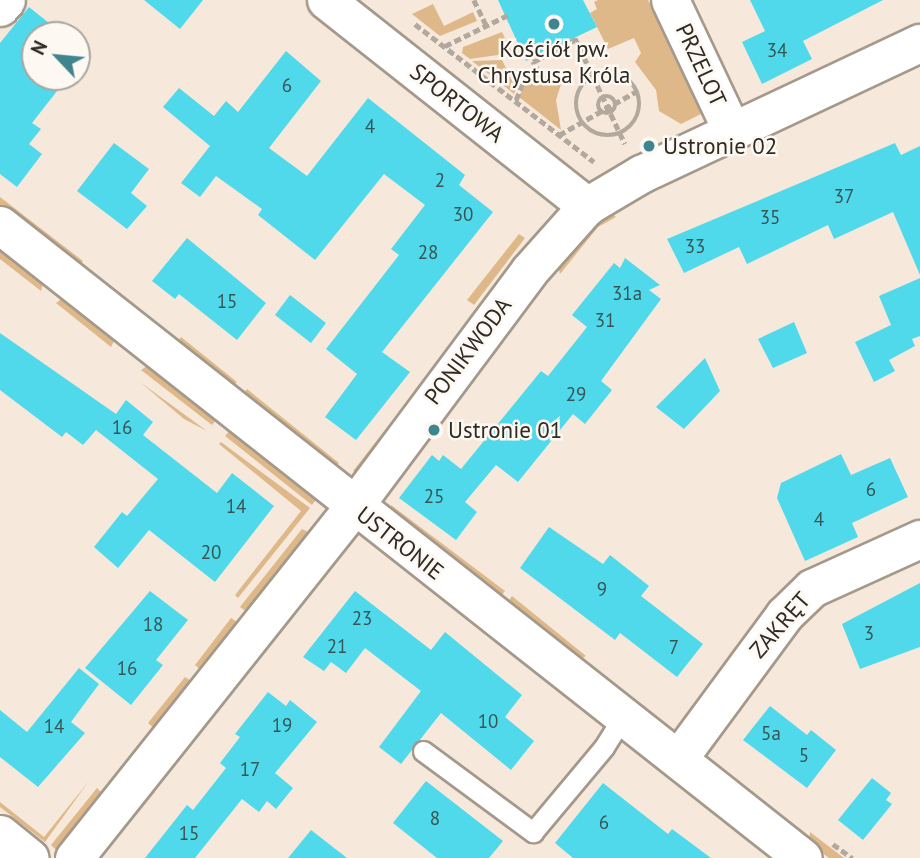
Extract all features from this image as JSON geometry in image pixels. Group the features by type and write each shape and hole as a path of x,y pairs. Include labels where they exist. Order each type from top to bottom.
{"street":[{"path":"0,7 6,0"},
{"name":"SPORTOWA","path":"326,0 587,206"},
{"name":"PRZELOT","path":"670,0 732,131"},
{"name":"PONIKWODA","path":"74,858 354,506 529,271 587,206 610,190 920,43"},
{"name":"USTRONIE","path":"0,225 803,858"},
{"name":"ZAKRĘT","path":"678,759 784,615 812,588 920,539"},
{"path":"0,834 30,858"}],"lane":[{"path":"423,751 533,832 604,747 623,716"}],"path":[{"path":"474,0 486,25"},
{"path":"445,46 508,15"},
{"path":"413,22 602,169"},
{"path":"516,100 523,82 538,73 533,62 575,38 631,157"},
{"path":"593,75 621,75 637,91 639,113 620,133 594,133 580,120 576,100 593,75"},
{"path":"559,135 580,120 637,91"},
{"path":"603,97 616,102"},
{"path":"599,110 603,97"},
{"path":"611,114 616,102"},
{"path":"599,110 611,114"}],"shaded area":[{"path":"648,0 703,113 681,124 659,111 656,90 635,62 641,53 634,38 608,49 590,13 597,9 594,2"},
{"path":"433,4 444,26 473,12 477,21 440,36 412,14"},
{"path":"502,32 512,53 470,59 462,53 463,47"},
{"path":"502,60 516,89 514,94 472,61"},
{"path":"564,75 556,100 561,130 519,97 524,86 539,77"},
{"path":"0,197 83,261 76,270 0,210"},
{"path":"608,210 616,217 598,227 560,274 558,266"},
{"path":"519,234 525,238 474,305 467,300"},
{"path":"0,246 44,280 41,291 0,259"},
{"path":"64,297 116,337 111,347 56,303"},
{"path":"181,337 237,382 233,386 174,347"},
{"path":"448,350 359,475 353,471"},
{"path":"150,364 218,417 212,425 141,370"},
{"path":"140,382 207,431 184,419"},
{"path":"247,389 339,463 332,472 242,396"},
{"path":"232,428 318,497 312,505 225,436"},
{"path":"221,442 310,508 238,598 235,595 301,511 219,444"},
{"path":"391,505 505,591 498,600 391,513"},
{"path":"302,529 312,534 250,614 240,607"},
{"path":"336,558 335,564 272,643 270,641"},
{"path":"512,596 586,656 577,661 505,606"},
{"path":"231,618 242,625 204,673 195,665"},
{"path":"185,677 196,684 158,732 148,723"},
{"path":"89,781 45,842 0,807 0,802 44,837"},
{"path":"97,788 106,797 57,851 51,845"},
{"path":"151,789 155,792 100,858 102,850"},
{"path":"810,832 844,858 829,858 809,843"}],"building":[{"path":"144,0 203,0 180,29"},
{"name":"Kościół pw. Chrystusa Króla","path":"498,0 583,0 597,27 526,61"},
{"path":"750,0 883,0 803,41 812,59 762,84 742,42 765,31"},
{"path":"29,7 46,21 21,21 21,91 57,91 32,123 41,129 29,144 42,154 17,187 0,174 0,43"},
{"path":"286,51 321,81 269,148 307,176 368,98 465,175 459,185 493,212 382,352 410,372 356,440 325,417 357,374 326,349 399,255 391,249 425,205 384,174 315,260 258,215 262,209 216,176 200,197 181,183 210,146 163,107 179,88 214,116 226,101 238,112"},
{"path":"114,143 149,169 131,193 147,206 127,229 77,191"},
{"path":"895,143 901,155 920,146 920,275 893,212 834,239 828,225 747,264 739,247 684,273 667,239"},
{"path":"187,238 266,303 237,340 179,294 175,299 152,281"},
{"path":"625,258 660,285 649,290 661,299 601,381 612,390 585,424 573,414 518,482 496,465 465,502 477,512 456,540 399,498 432,455 439,461 443,455 461,469 541,371 548,376 587,327 572,315 614,263 620,268"},
{"path":"920,278 920,336 912,339 915,346 889,360 895,371 874,382 855,342 891,325 879,296"},
{"path":"290,295 326,323 311,343 275,315"},
{"path":"794,322 807,353 773,368 758,339"},
{"path":"0,333 116,414 126,400 153,422 143,435 217,493 232,473 274,506 215,582 149,530 118,568 94,547 122,512 127,516 158,479 96,430 83,445 66,432 62,437 0,390"},
{"path":"705,358 720,391 684,429 656,407"},
{"path":"841,454 851,475 890,458 908,497 852,523 858,537 805,561 777,498 781,483"},
{"path":"549,527 603,564 610,555 649,586 641,596 703,644 677,677 620,633 615,640 520,568"},
{"path":"920,583 920,647 860,669 842,624"},
{"path":"150,591 188,620 156,660 163,665 131,705 85,668"},
{"path":"355,591 431,650 445,632 522,695 505,717 534,741 511,770 441,713 401,764 379,747 421,691 365,648 346,673 331,662 324,671 303,657"},
{"path":"79,668 99,684 71,722 85,733 38,787 0,757 0,710 27,732"},
{"path":"268,692 286,706 290,700 317,722 275,773 293,788 276,809 267,801 259,812 242,799 195,858 145,858 187,805 193,810 226,768 220,763 240,737 235,734"},
{"path":"770,706 807,735 811,730 836,750 807,788 743,740"},
{"path":"872,778 891,793 886,800 892,804 863,840 838,820"},
{"path":"426,781 503,841 489,858 437,858 393,823"},
{"path":"603,783 668,834 672,829 711,858 573,858 555,843"},
{"path":"311,830 347,858 288,858"}],"place":[{"name":"Kościół pw. Chrystusa Króla","path":"554,24"},
{"name":"Ustronie 02","path":"649,146"},
{"name":"Ustronie 01","path":"434,430"}]}
